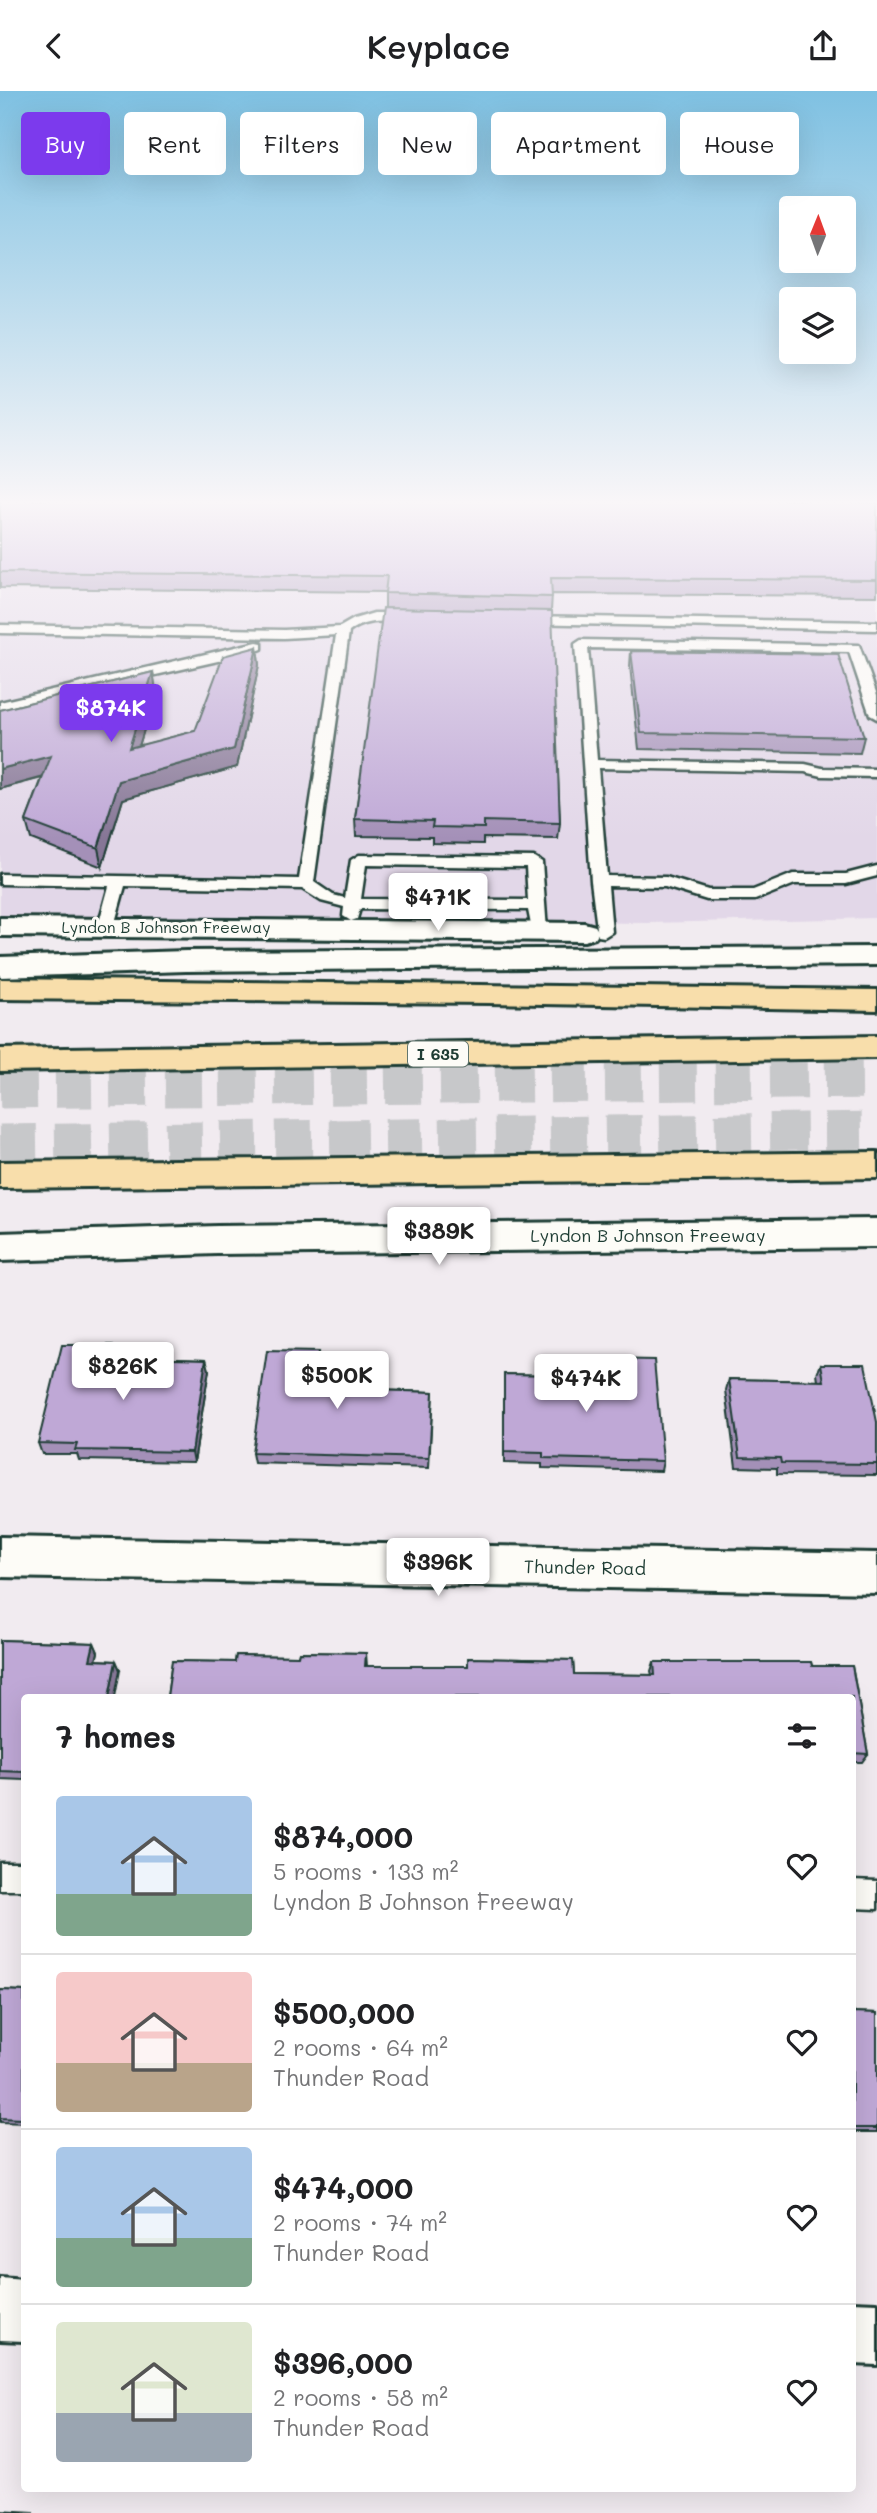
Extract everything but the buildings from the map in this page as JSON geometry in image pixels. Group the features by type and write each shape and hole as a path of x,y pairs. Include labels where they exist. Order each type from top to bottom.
{"highway":[{"path":"0,989 475,992 877,1000"},
{"name":"I 635","path":"0,1061 877,1047"},
{"path":"0,1175 877,1165"}],"main road":[{"name":"Lyndon B Johnson Freeway","path":"0,926 107,926 351,917 538,918 604,932 877,929"},
{"path":"0,967 186,961 877,956"},
{"name":"Lyndon B Johnson Freeway","path":"0,1247 216,1240 877,1233"},
{"name":"Thunder Road","path":"0,1557 877,1573"},
{"path":"0,2309 21,2310"},
{"path":"856,2333 877,2334"}],"lane":[{"path":"0,629 284,634 343,631 352,623 369,617 425,618"},
{"path":"508,619 877,626"},
{"path":"800,625 805,647"},
{"path":"306,884 343,631"},
{"path":"0,706 244,651 284,634"},
{"path":"604,932 581,644 854,647 877,716"},
{"path":"589,764 805,768 822,772 877,773"},
{"path":"351,917 359,860 534,862 538,918"},
{"path":"599,881 666,882 707,895 755,895 793,879 846,879 877,871"},
{"path":"0,879 306,884 351,917"},
{"path":"107,926 118,882"},
{"path":"0,1875 21,1876"},
{"path":"856,1894 877,1895"}],"shaded area":[{"path":"0,613 877,613 877,918 648,923 0,916"}],"tunnel":[{"path":"0,1090 877,1080"},
{"path":"0,1143 877,1130"}]}
